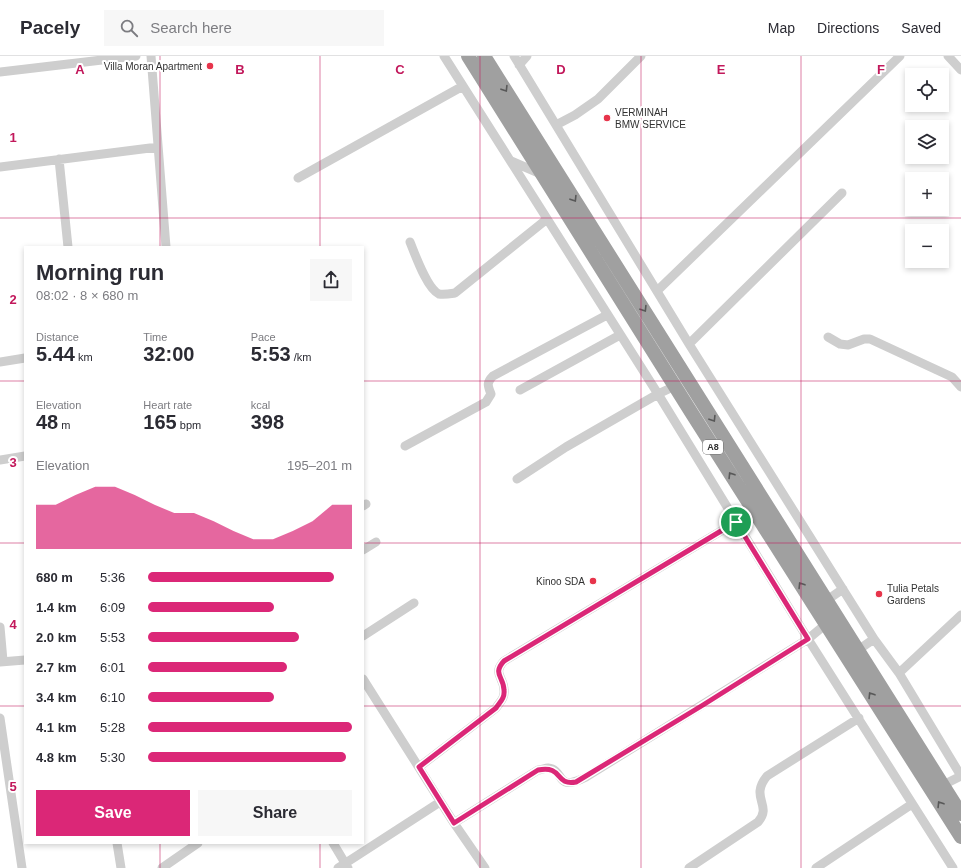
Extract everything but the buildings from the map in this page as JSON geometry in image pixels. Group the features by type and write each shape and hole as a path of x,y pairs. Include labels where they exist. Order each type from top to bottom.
{"highway":[{"name":"A8","path":"468,56 541,174 961,837"},
{"name":"A8","path":"484,56 961,814"}],"street":[{"path":"0,72 136,56"},
{"path":"151,56 166,246"},
{"path":"444,56 658,394 808,639 953,868"},
{"path":"514,56 689,344 874,639 899,673 961,776 943,785"},
{"path":"519,65 527,56"},
{"path":"556,125 575,115 598,99 641,56"},
{"path":"657,292 900,56"},
{"path":"948,56 961,70"},
{"path":"298,178 463,86"},
{"path":"0,167 158,147"},
{"path":"59,159 68,246"},
{"path":"511,161 541,174"},
{"path":"689,344 842,192"},
{"path":"410,242 430,286 438,293 446,295 455,293 547,219"},
{"path":"405,446 486,402 491,394 487,385 493,376 607,315"},
{"path":"520,390 620,335"},
{"path":"828,337 840,344 848,345 864,339 880,343 941,371 952,377 961,387"},
{"path":"0,362 24,358"},
{"path":"517,479 566,447 658,394 675,386"},
{"path":"0,460 24,456"},
{"path":"419,767 496,708 503,699 504,690 498,674 499,667 504,661 736,522"},
{"path":"364,549 376,542"},
{"path":"827,600 843,589"},
{"path":"364,635 414,602"},
{"path":"899,673 961,615"},
{"path":"454,823 538,770 547,768 555,771 563,781 569,783 581,780 808,639 826,624"},
{"path":"0,627 2,662 24,660"},
{"path":"858,650 874,639"},
{"path":"364,681 440,802 485,868"},
{"path":"0,718 22,868"},
{"path":"689,868 758,822 763,817 764,808 759,797 760,788 767,776 859,718"},
{"path":"333,844 344,866 440,802"},
{"path":"816,868 912,804"},
{"path":"117,844 121,868"},
{"path":"162,868 197,844"}],"place":[{"name":"Villa Moran Apartment","path":"210,66"},
{"name":"VERMINAH BMW SERVICE","path":"607,118"},
{"name":"Kinoo SDA","path":"593,581"},
{"name":"Tulia Petals Gardens","path":"879,594"}],"route":[{"path":"736,522 808,639 586,777 576,782 569,783 563,781 555,771 547,768 538,770 454,823 419,767 496,708 503,699 504,690 498,674 499,667 504,661 736,522"}]}
